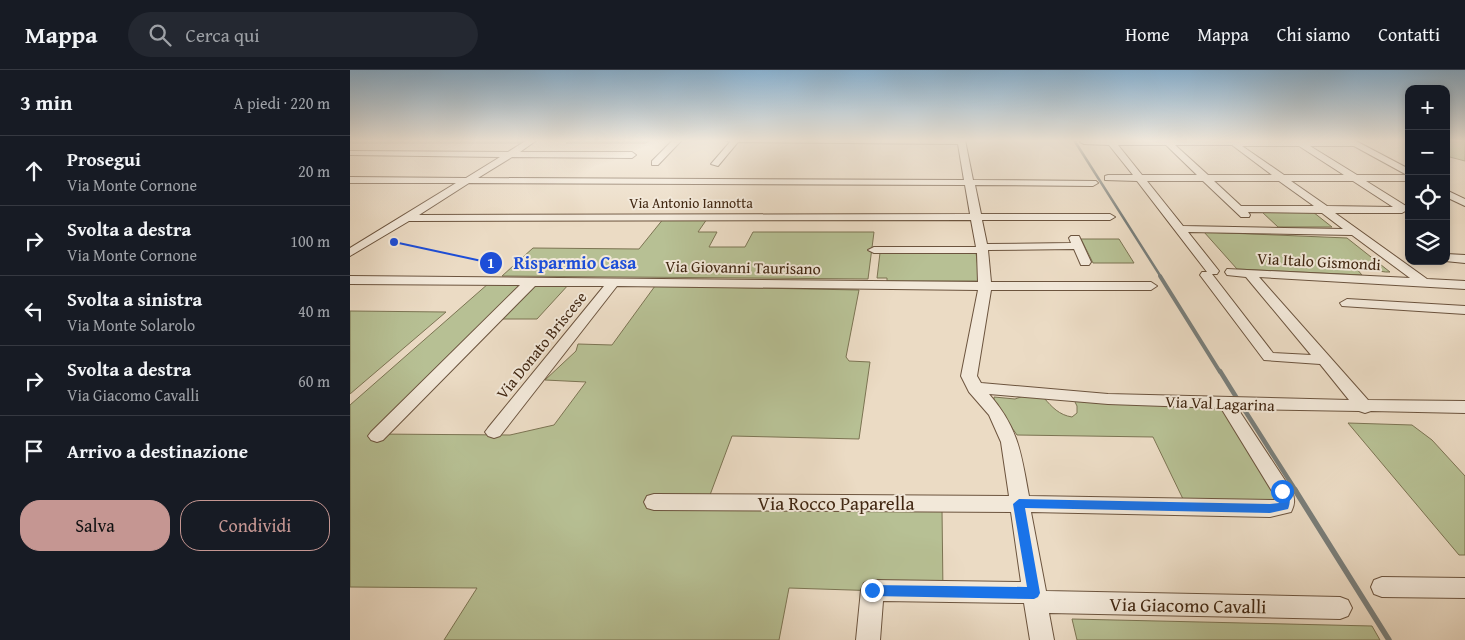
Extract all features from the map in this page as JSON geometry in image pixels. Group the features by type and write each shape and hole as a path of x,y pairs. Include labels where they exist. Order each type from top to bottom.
{"street":[{"path":"350,253 490,167"},
{"path":"966,167 982,248 985,286 969,376 975,388 996,413 1010,442 1042,640"},
{"path":"1131,167 1181,228 1269,358 1323,360"},
{"path":"1194,167 1261,230"},
{"path":"1267,167 1422,282"},
{"path":"1239,209 1402,209 1336,167"},
{"path":"1108,178 1405,178"},
{"path":"350,180 1093,183"},
{"path":"1450,193 1465,194"},
{"path":"1450,195 1465,203"},
{"name":"Via Antonio Iannotta","path":"407,218 1110,217"},
{"path":"1181,228 1353,232"},
{"path":"874,250 982,248 1076,241 1085,262"},
{"path":"1388,256 1405,257"},
{"path":"1450,258 1465,259"},
{"name":"Via Italo Gismondi","path":"1231,272 1465,285"},
{"path":"1252,277 1365,407"},
{"name":"Via Giovanni Taurisano","path":"350,280 1151,286"},
{"path":"377,436 532,281"},
{"name":"Via Donato Briscese","path":"494,432 615,281"},
{"path":"1347,303 1465,310"},
{"name":"Via Val Lagarina","path":"975,388 1108,399 1226,404 1465,407"},
{"name":"Via Rocco Paparella","path":"654,502 1019,504 1270,509 1284,506 1285,500 1282,491 1226,404"},
{"path":"1382,587 1465,588"},
{"name":"Via Giacomo Cavalli","path":"868,640 872,590 1035,598 1340,608"}],"green space":[{"path":"1262,212 1313,212 1332,227 1278,227"},
{"path":"664,218 707,219 698,232 717,232 709,247 745,247 753,232 874,232 868,279 502,276 533,248 639,249"},
{"path":"1204,232 1347,238 1390,272 1359,267 1355,267 1362,275 1237,269"},
{"path":"1081,239 1119,239 1134,263 1093,263"},
{"path":"880,253 976,253 980,281 887,281 887,278 877,278"},
{"path":"535,282 570,283 537,319 498,319"},
{"path":"489,283 528,283 373,434 510,435 554,425 586,382 545,380 576,351 578,344 612,345 655,286 859,290 846,357 849,361 870,362 859,439 732,436 707,503 942,509 943,593 789,588 779,640 444,640 477,588 350,587 350,405"},
{"path":"350,311 446,312 350,394"},
{"path":"1026,395 1044,398 1060,412 1072,417 1077,413 1077,406 1073,398 1224,410 1280,499 1262,502 1183,499 1153,437 1017,435 994,402 994,397 1015,399"},
{"path":"1348,423 1412,425 1432,440 1465,476 1465,555 1459,555"},
{"path":"1072,619 1372,626 1380,640 1077,640"}],"waterway":[{"path":"1091,167 1161,277"},
{"path":"1160,276 1220,372"},
{"path":"1220,371 1238,400"},
{"path":"1242,406 1296,491"},
{"path":"1295,490 1389,640"}],"place":[{"name":"Risparmio Casa","path":"394,242"}],"route":[{"path":"872,590 1034,593 1019,504 1270,509 1284,506 1285,500 1282,491"}]}
